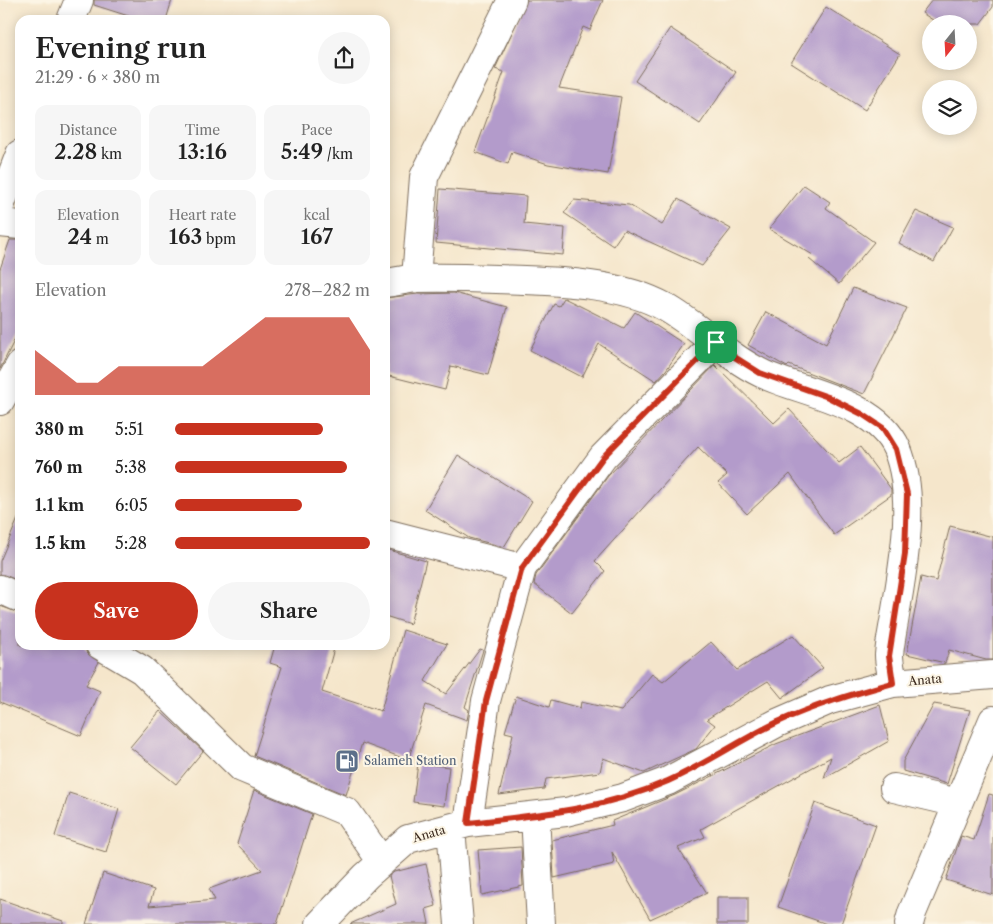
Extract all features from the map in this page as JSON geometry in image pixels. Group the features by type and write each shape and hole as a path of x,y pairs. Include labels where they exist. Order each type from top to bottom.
{"street":[{"path":"73,15 79,0"},
{"path":"416,278 424,177 512,0"},
{"path":"0,206 15,167"},
{"path":"0,223 15,224"},
{"path":"390,282 416,278 530,281 619,290 643,297 664,307 760,373 828,397 862,414 883,428 896,449 907,494 905,554 889,656 893,683"},
{"path":"459,924 460,826 486,701 522,568 603,457 716,342"},
{"path":"0,401 15,374"},
{"path":"390,534 522,568"},
{"path":"0,589 15,596"},
{"path":"108,650 142,670 242,768 347,812 382,862"},
{"name":"Anata","path":"320,924 382,862 408,839 460,826 566,812 632,795 668,781 777,723 821,704 893,683 993,675"},
{"path":"909,924 993,720"},
{"path":"894,788 958,803"},
{"path":"535,816 540,924"}],"building":[{"path":"94,0 172,0 168,15 125,15 94,5"},
{"path":"527,0 603,0 590,30 583,27 559,88 621,97 608,174 548,164 512,152 508,164 475,152 504,72 495,69"},
{"path":"932,0 993,0 993,7 980,24 978,24 978,15 925,15 922,13"},
{"path":"826,7 900,54 865,110 791,63"},
{"path":"670,28 736,72 700,124 635,81"},
{"path":"804,185 830,202 826,208 874,242 839,284 809,259 813,255 769,229"},
{"path":"440,189 526,196 524,224 565,228 563,255 436,243"},
{"path":"678,199 731,229 702,266 624,230 613,246 564,213 574,200 629,205 662,225"},
{"path":"916,211 953,227 934,262 899,243"},
{"path":"10,240 15,240 15,339 0,369 0,269"},
{"path":"853,288 907,308 864,394 789,365 787,367 748,345 766,312 826,344"},
{"path":"454,293 507,307 488,375 451,366 445,390 390,376 390,297"},
{"path":"564,298 624,328 635,312 684,344 656,381 599,344 582,377 530,350 554,304 559,306"},
{"path":"715,365 774,423 789,409 839,463 860,447 891,489 891,495 834,535 790,474 747,514 718,483 727,475 698,447 595,561 605,571 572,613 534,584 536,575 608,476"},
{"path":"458,455 532,501 504,547 469,538 425,510"},
{"path":"15,526 15,579 0,574 0,561"},
{"path":"950,526 993,537 993,660 986,660 949,650 945,663 907,654 921,577 936,581"},
{"path":"390,550 426,561 410,624 390,618"},
{"path":"0,606 15,611 15,650 86,650 99,662 86,685 100,691 81,736 0,702"},
{"path":"403,630 447,644 425,681 446,694 480,649 483,650 465,707 469,710 467,720 426,705 408,760 362,743 346,795 254,756 282,667 270,663 274,650 334,650 322,692 381,711"},
{"path":"793,635 823,668 782,698 768,681 707,719 715,725 696,749 644,773 603,758 600,772 546,779 544,789 499,795 513,734 505,732 516,696 549,707 551,700 580,708 581,702 621,711 652,674 663,682 711,642 737,670"},
{"path":"934,704 970,710 947,784 903,771 903,761"},
{"path":"880,705 889,741 824,778 831,757 701,829 705,837 678,848 707,893 650,919 612,852 614,864 554,878 552,840 613,825 612,821 675,795 776,744"},
{"path":"160,711 203,751 176,784 130,747"},
{"path":"418,763 449,767 444,806 413,802"},
{"path":"254,790 312,814 277,924 86,924 103,873 154,890 149,906 215,900 209,889 262,870 237,844"},
{"path":"69,793 119,809 106,852 55,836"},
{"path":"989,794 993,795 993,895 946,880 961,836 974,840"},
{"path":"815,803 876,825 841,924 827,924 778,907"},
{"path":"521,847 523,886 482,895 478,850"},
{"path":"426,864 436,906 426,909 429,924 350,924 396,904 389,876 394,872"},
{"path":"717,897 748,897 748,924 717,924"},
{"path":"0,899 63,921 63,924 0,924"}],"place":[{"name":"Salameh Station","path":"347,761"}],"route":[{"path":"716,342 733,356 760,373 828,397 862,414 883,428 896,449 907,494 905,554 889,656 893,683 830,700 777,723 668,781 623,798 566,812 468,823 486,701 522,568 603,457 716,342"}]}
